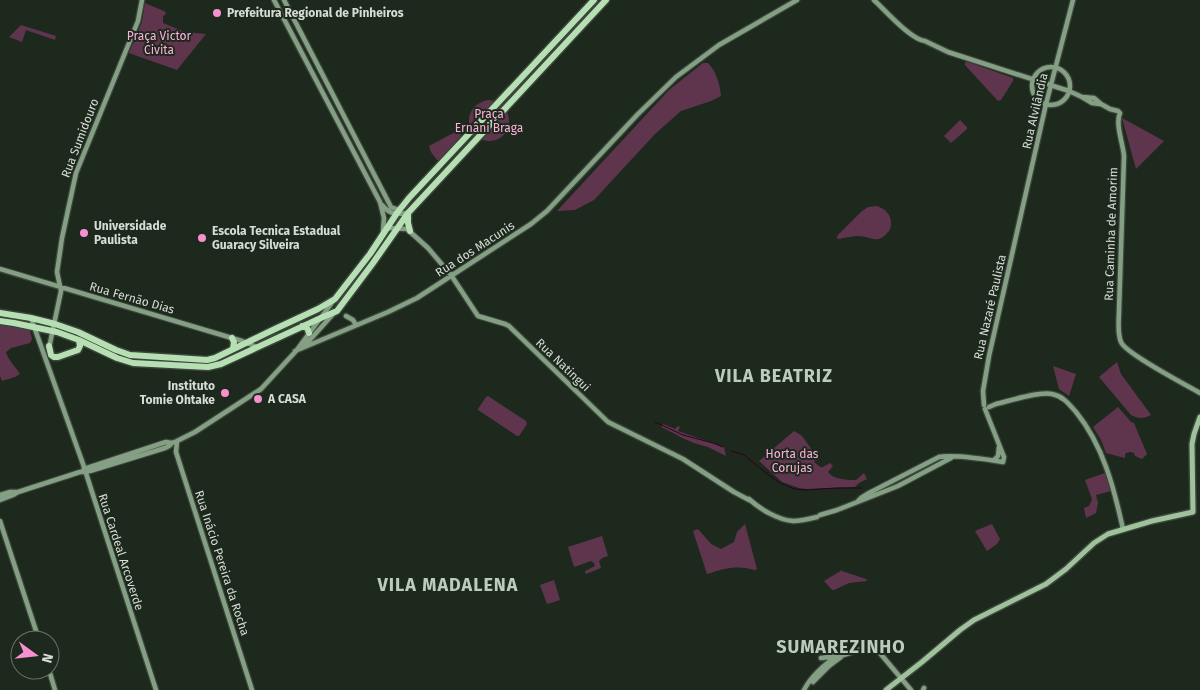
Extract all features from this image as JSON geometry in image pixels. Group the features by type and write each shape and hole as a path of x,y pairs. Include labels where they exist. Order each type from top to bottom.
{"highway":[{"path":"0,313 55,324 78,332 125,354 213,359 318,309 335,299 399,211 594,0"},
{"path":"0,321 53,331 79,340 128,362 197,367 214,366 335,312 408,212 606,0"},
{"path":"596,12 604,12"},
{"path":"421,199 440,175 438,168"},
{"path":"408,212 410,231"},
{"path":"302,326 307,328 309,333"},
{"path":"232,338 234,342 233,349"},
{"path":"49,346 51,355 58,357 78,350 80,346 79,340"},
{"path":"154,365 154,361 158,359 192,361 196,359"}],"main road":[{"path":"886,690 965,626 1046,584 1094,543 1109,533 1195,512 1192,501 1192,444 1200,417"},
{"path":"1184,514 1192,501"},
{"path":"958,624 965,626"}],"street":[{"name":"Rua Sumidouro","path":"47,362 60,296 57,272 76,173 138,21 142,0"},
{"path":"274,0 380,202 391,213 399,211"},
{"path":"284,0 391,207 403,214 408,212"},
{"name":"Rua dos Macunis","path":"295,351 384,314 417,298 524,229 543,214 676,77 726,40 754,26 797,0"},
{"path":"874,0 925,41 948,52 1069,92"},
{"name":"Rua Alvilândia","path":"1018,228 1046,104 1073,0"},
{"path":"1056,67 1067,77 1070,84 1069,92 1060,102 1046,104 1035,96 1032,86 1033,80 1036,74 1044,68 1056,67"},
{"path":"321,91 324,86 329,86"},
{"name":"Rua Caminha de Amorim","path":"1069,92 1102,104 1114,113 1123,146 1119,311 1121,342 1125,348 1200,393"},
{"path":"354,154 362,151"},
{"path":"380,202 384,218 381,238"},
{"path":"388,228 404,228 410,231"},
{"name":"Rua Nazaré Paulista","path":"994,460 1003,462 1004,457 998,445 983,391 986,369 1018,228"},
{"name":"Rua Natingui","path":"410,231 433,252 478,316 512,328 608,422 683,459 728,488 739,492 773,514 785,519 791,521 802,520 837,510 871,494 898,486 950,457 994,460"},
{"name":"Rua Fernão Dias","path":"0,269 247,342 257,347"},
{"path":"0,500 18,492 166,442 174,442 207,425 261,389 323,317 335,299"},
{"path":"295,351 308,342 335,312"},
{"path":"346,316 354,320 356,325"},
{"name":"Rua Cardeal Arcoverde","path":"31,318 68,421 156,690"},
{"path":"987,406 1048,393 1057,395 1067,402 1082,420 1096,443 1115,494 1122,529"},
{"name":"Rua Inácio Pereira da Rocha","path":"174,442 252,690"},
{"path":"994,460 998,454 998,445"},
{"path":"0,495 18,492"},
{"path":"0,521 36,630"},
{"path":"879,652 879,647 882,643"},
{"path":"821,669 821,659 843,655 875,645 911,690"},
{"path":"869,647 879,652"},
{"path":"804,690 821,669 832,660 843,655"},
{"path":"804,690 843,655"}],"green space":[{"path":"597,1 598,7 509,102 504,98"},
{"name":"Praça Victor Civita","path":"145,3 166,12 163,16 163,23 185,32 206,34 177,70 129,53 142,22"},
{"path":"21,25 56,36 55,40 26,30 22,42 9,37"},
{"path":"965,62 1013,78 1001,100 998,101 965,65"},
{"path":"703,63 708,63 713,70 719,82 721,96 681,111 655,134 594,200 575,210 557,211 669,90"},
{"name":"Praça Ernâni Braga","path":"488,100 497,102 504,107 508,114 509,122 508,129 503,135 497,140 488,141 473,136 469,118 473,108"},
{"path":"1122,118 1164,141 1136,169"},
{"path":"960,120 967,129 951,143 944,136"},
{"path":"459,130 460,137 437,160 429,146"},
{"path":"877,206 887,212 891,220 890,230 883,237 880,239 858,236 837,238 861,212 868,207"},
{"path":"0,325 28,329 32,339 30,343 11,348 6,352 20,374 2,381 0,376"},
{"path":"1117,362 1121,374 1151,415 1141,418 1131,415 1099,377"},
{"path":"1053,366 1076,374 1069,396 1059,389"},
{"path":"488,396 526,421 527,424 519,436 478,410"},
{"path":"1118,407 1134,423 1147,454 1142,459 1130,452 1126,453 1125,458 1106,453 1093,427"},
{"path":"663,424 675,429 678,426 680,427 678,431 724,447 726,456 680,437 661,427"},
{"name":"Horta das Corujas","path":"794,431 802,436 817,457 814,462 820,467 830,463 833,466 828,472 834,477 856,480 864,473 867,479 855,487 806,489 782,482 759,461"},
{"path":"1105,473 1111,491 1096,495 1098,503 1096,513 1086,518 1084,508 1089,506 1092,499 1085,480"},
{"path":"745,524 757,569 731,568 707,574 693,531 698,529 711,544 721,549 734,542 737,532"},
{"path":"992,524 1000,539 997,544 987,551 975,531"},
{"path":"602,536 608,556 599,561 601,568 586,574 585,571 595,566 591,561 574,567 568,547"},
{"path":"842,570 867,581 849,583 832,590 824,581"},
{"path":"554,580 560,600 547,604 540,585"}],"waterway":[{"path":"655,422 683,435 723,447"},
{"path":"731,451 744,455 778,482 794,489 862,488"}],"place":[{"name":"Prefeitura Regional de Pinheiros","path":"217,13"},
{"name":"Universidade Paulista","path":"84,233"},
{"name":"Escola Tecnica Estadual Guaracy Silveira","path":"202,238"},
{"name":"Instituto Tomie Ohtake","path":"225,393"},
{"name":"A CASA","path":"258,399"}],"district":[{"name":"VILA BEATRIZ","path":"774,376"},
{"name":"VILA MADALENA","path":"448,585"},
{"name":"SUMAREZINHO","path":"841,647"}]}
